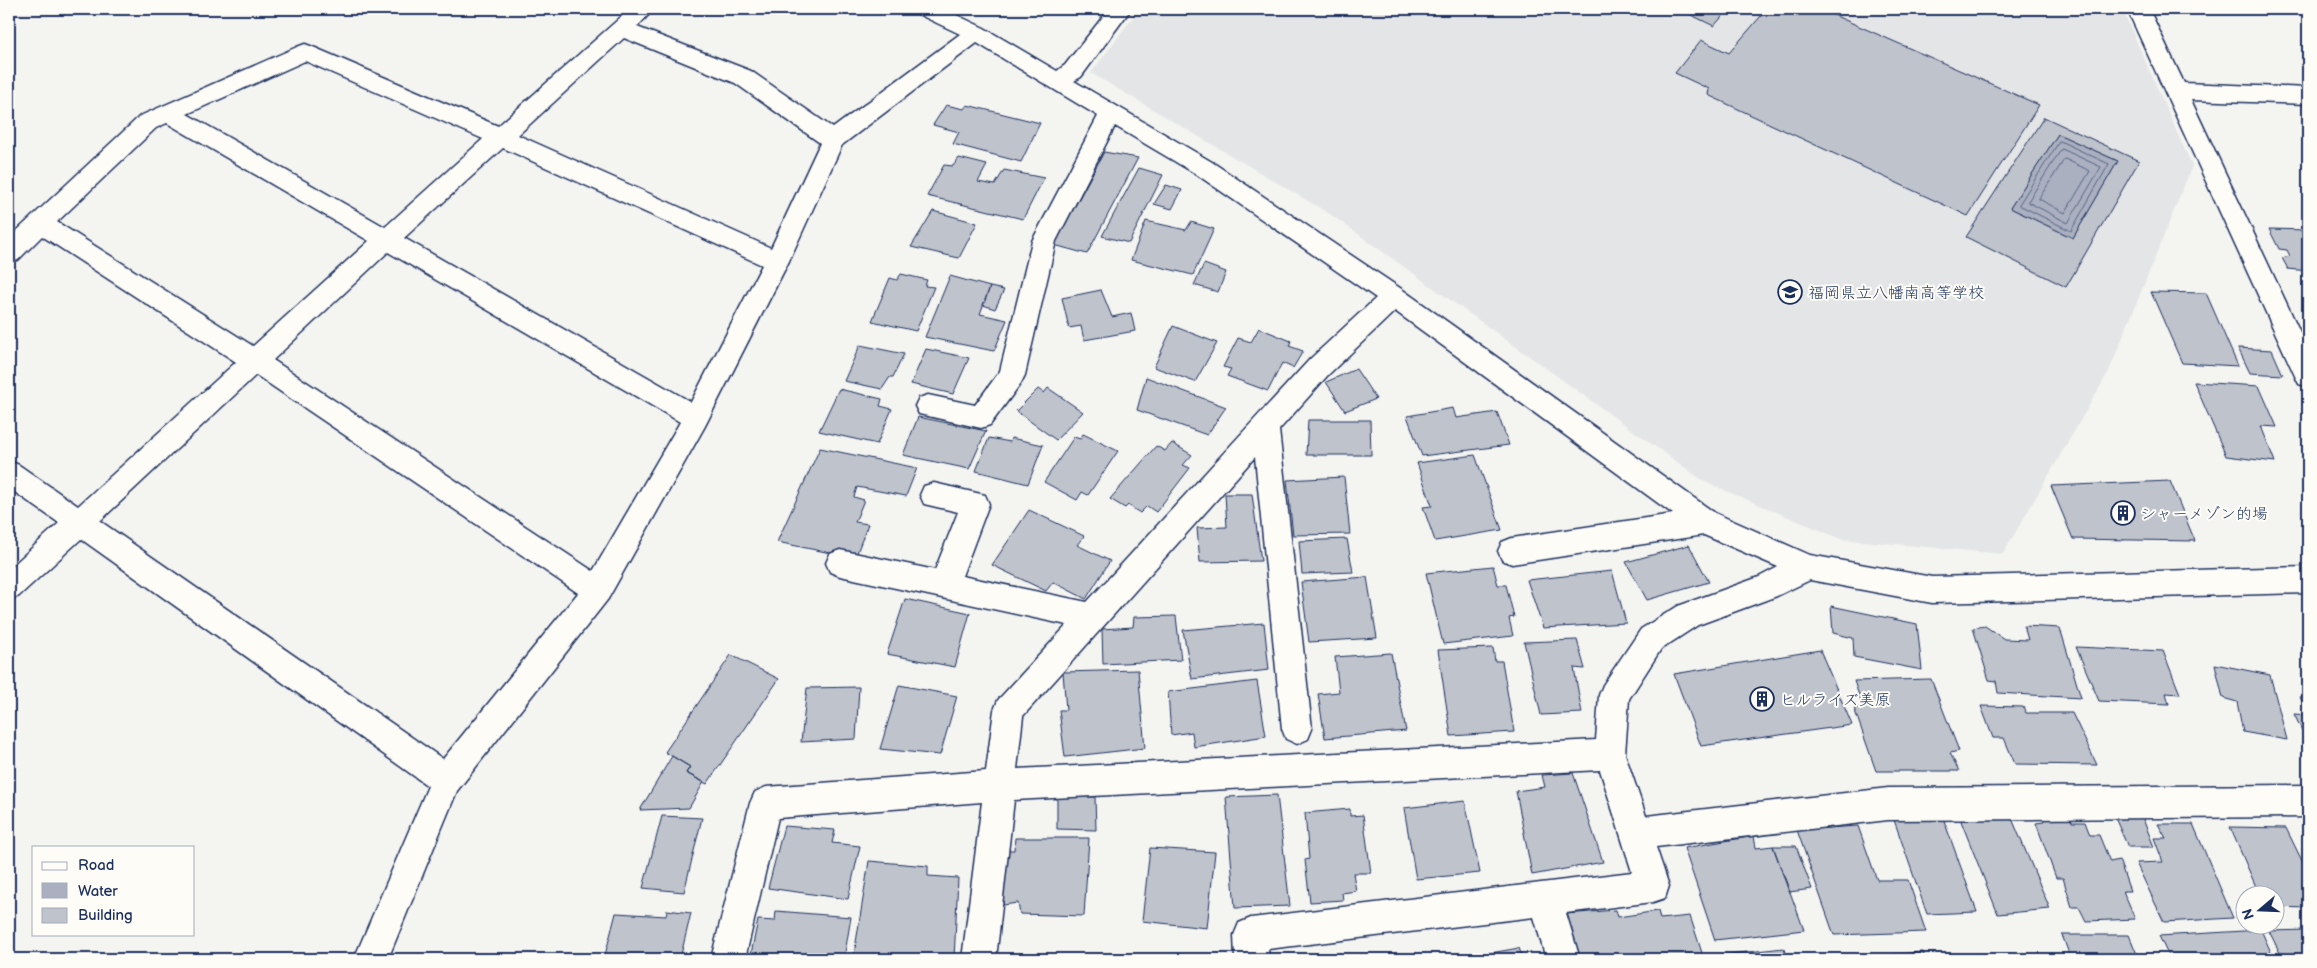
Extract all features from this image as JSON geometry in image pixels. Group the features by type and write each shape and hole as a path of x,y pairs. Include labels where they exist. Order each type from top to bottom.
{"street":[{"path":"9,587 388,238 643,9"},
{"path":"926,9 976,33 1204,168 1394,297 1705,522 1808,567 1932,590 2308,580"},
{"path":"1056,81 1072,71 1120,9"},
{"path":"2138,9 2308,376"},
{"path":"621,29 743,77 833,140"},
{"path":"371,959 446,780 598,590 696,418 777,261 833,140 976,33"},
{"path":"9,253 42,224 148,122 305,52 501,137 777,261"},
{"path":"2176,90 2308,96"},
{"path":"928,406 981,416 1012,375 1044,241 1111,112"},
{"path":"169,114 388,238 696,418"},
{"path":"42,224 255,361 598,590"},
{"path":"980,959 1009,710 1318,367 1394,297"},
{"path":"1265,426 1297,729"},
{"path":"9,473 446,780"},
{"path":"934,495 975,504 944,584"},
{"path":"1512,550 1705,522"},
{"path":"840,564 944,584 1093,617"},
{"path":"1252,959 1251,935 1654,886 1610,754 1614,695 1651,639 1688,615 1767,586 1808,567"},
{"path":"728,959 766,803 1000,785 1610,754"},
{"path":"1635,833 1888,804 2308,801"},
{"path":"1546,900 1563,959"}],"shaded area":[{"name":"福岡県立八幡南高等学校","path":"1139,9 2122,9 2192,166 2109,371 2003,554 1841,539 1705,482 1330,214 1091,73"}],"water":[{"path":"2058,134 2118,161 2073,238 2010,208"}],"building":[{"path":"1688,9 1729,9 1714,26 1685,12"},
{"path":"1767,9 1832,9 1829,13 2039,105 1968,216 1708,95 1709,89 1675,73 1701,40 1729,53"},
{"path":"946,105 964,109 967,105 1040,123 1021,162 953,144 959,132 933,125"},
{"path":"2044,117 2139,161 2066,287 1966,237","holes":["2058,134 2118,161 2073,238 2010,208"]},
{"path":"1104,152 1138,158 1087,254 1054,245"},
{"path":"959,158 987,165 978,182 995,185 1004,170 1044,178 1023,219 927,196 944,165 953,166"},
{"path":"1139,168 1163,175 1129,243 1102,236"},
{"path":"1166,185 1182,190 1172,209 1154,204"},
{"path":"933,211 977,223 959,258 911,247"},
{"path":"1146,221 1186,230 1191,222 1214,229 1193,275 1131,260"},
{"path":"2269,229 2308,230 2308,271 2288,269 2282,258 2290,256 2287,250 2279,249"},
{"path":"1204,264 1226,272 1218,292 1194,285"},
{"path":"901,274 927,280 925,286 934,287 916,331 872,321 890,278 897,280"},
{"path":"950,276 990,287 980,314 1007,320 994,351 925,337"},
{"path":"990,287 1004,290 995,309 983,305"},
{"path":"1101,290 1112,317 1131,313 1135,331 1084,340 1081,326 1069,328 1062,298"},
{"path":"2151,292 2206,293 2238,366 2182,363"},
{"path":"1173,326 1217,343 1195,382 1154,367"},
{"path":"1259,328 1291,341 1289,346 1303,351 1293,368 1282,363 1268,391 1227,376 1231,369 1223,367 1238,338 1251,342"},
{"path":"860,345 904,354 893,377 890,377 882,389 844,381"},
{"path":"2238,348 2272,350 2283,375 2250,373"},
{"path":"926,349 969,358 953,394 911,384"},
{"path":"1356,369 1376,399 1345,411 1326,382"},
{"path":"1146,377 1226,407 1207,435 1137,410"},
{"path":"2194,382 2259,386 2277,427 2261,426 2275,462 2226,456"},
{"path":"1048,388 1083,412 1056,440 1016,411 1038,389 1044,393"},
{"path":"839,389 882,399 880,406 892,409 877,444 819,431"},
{"path":"1453,408 1456,418 1497,412 1509,445 1422,456 1407,416"},
{"path":"918,417 986,431 969,469 903,455"},
{"path":"1308,420 1370,420 1371,455 1306,455"},
{"path":"1083,434 1118,451 1088,495 1082,492 1077,500 1044,482 1074,437 1080,439"},
{"path":"989,438 1010,442 1011,438 1043,445 1028,484 976,471"},
{"path":"1172,443 1192,455 1183,465 1190,468 1156,512 1147,506 1140,513 1128,505 1125,508 1110,499 1156,446 1165,451"},
{"path":"820,448 917,468 906,496 857,487 854,497 864,500 855,522 868,524 855,558 777,542"},
{"path":"1475,455 1502,530 1435,541 1423,507 1432,506 1417,463"},
{"path":"1344,477 1350,534 1293,535 1287,480"},
{"name":"シャーメゾン的場","path":"2170,481 2195,541 2073,539 2051,486"},
{"path":"1225,494 1252,494 1261,561 1200,562 1197,528 1227,527"},
{"path":"1029,510 1084,536 1077,545 1110,561 1086,599 1053,582 1046,591 992,565"},
{"path":"1347,539 1353,572 1302,574 1299,541"},
{"path":"1689,545 1709,582 1647,600 1626,562"},
{"path":"1493,566 1498,585 1506,585 1514,617 1509,618 1513,636 1443,644 1426,573"},
{"path":"1612,571 1626,623 1543,628 1527,580"},
{"path":"1367,577 1377,638 1309,642 1301,582"},
{"path":"905,599 970,613 955,667 887,654"},
{"path":"1831,606 1917,624 1922,670 1854,657 1853,638 1833,633"},
{"path":"1176,616 1181,660 1103,664 1102,629 1133,627 1134,617"},
{"path":"1264,623 1269,670 1192,679 1183,630"},
{"path":"1985,626 2004,639 2028,640 2024,626 2060,628 2081,698 1998,693 1996,681 1989,680 1973,628"},
{"path":"1577,640 1585,669 1574,668 1582,713 1541,715 1524,642"},
{"path":"2076,647 2163,651 2180,694 2166,693 2169,704 2099,701"},
{"path":"1493,648 1495,661 1502,661 1514,732 1451,736 1438,650"},
{"name":"ヒルライズ美原","path":"1820,650 1852,725 1701,746 1674,674"},
{"path":"1391,653 1406,731 1325,738 1318,694 1339,692 1335,657"},
{"path":"731,655 779,679 707,784 686,773 690,767 665,752"},
{"path":"2215,664 2270,675 2287,740 2243,732 2237,702 2223,698"},
{"path":"1138,670 1145,748 1065,757 1059,710 1066,710 1063,672"},
{"path":"1931,679 1959,751 1950,753 1959,771 1876,771 1854,708 1863,707 1854,681"},
{"path":"1257,681 1266,736 1194,747 1192,732 1171,735 1168,692"},
{"path":"899,685 957,696 940,755 880,749"},
{"path":"859,687 856,739 801,742 807,688"},
{"path":"2308,696 2308,714 2300,697"},
{"path":"1981,706 2023,707 2026,713 2072,713 2097,765 2015,764 2004,738 1993,738"},
{"path":"2294,714 2308,715 2308,743"},
{"path":"672,756 690,767 686,773 704,782 689,808 640,810"},
{"path":"1573,773 1603,862 1532,875 1516,791 1545,787 1542,775"},
{"path":"1277,795 1290,906 1235,908 1226,797"},
{"path":"1057,796 1095,797 1096,830 1057,829"},
{"path":"1465,801 1480,873 1416,879 1404,808"},
{"path":"1350,809 1350,816 1363,815 1371,873 1353,873 1356,891 1342,893 1343,900 1310,902 1305,860 1309,859 1305,813"},
{"path":"2008,809 2050,909 1998,914 1957,811"},
{"path":"2111,809 2139,809 2154,847 2128,847"},
{"path":"1942,815 1977,912 1927,914 1893,817"},
{"path":"662,816 702,818 684,892 643,888"},
{"path":"2070,816 2072,822 2085,822 2090,835 2099,835 2110,862 2119,860 2130,891 2123,891 2135,919 2086,921 2079,907 2072,907 2063,878 2056,878 2036,823 2044,822 2043,817"},
{"path":"2158,824 2193,824 2233,918 2164,922 2136,863 2163,862 2154,838 2166,838"},
{"path":"784,826 835,830 832,843 860,846 848,899 768,888"},
{"path":"1858,826 1877,880 1908,880 1926,932 1834,935 1797,830"},
{"path":"2230,827 2286,828 2308,873 2308,908 2284,907 2284,886 2256,886"},
{"path":"1754,836 1756,848 1773,846 1804,930 1715,940 1684,848"},
{"path":"1015,838 1089,838 1084,916 1020,914 1018,903 1003,905 1003,850 1014,850"},
{"path":"1773,846 1796,846 1812,889 1789,892"},
{"path":"1150,848 1215,852 1207,928 1142,921"},
{"path":"869,861 928,866 928,876 958,878 954,959 879,959 879,956 854,955"},
{"path":"667,910 691,913 680,959 604,959 616,913 666,916"},
{"path":"1616,910 1618,917 1658,911 1660,919 1690,916 1704,959 1579,959 1566,914"},
{"path":"776,911 851,917 844,959 750,959 758,920 775,921"},
{"path":"2308,930 2308,959 2283,959 2272,936 2284,936 2284,931"},
{"path":"2234,932 2234,936 2264,936 2274,959 2170,959 2159,936"},
{"path":"2062,935 2129,935 2139,959 2071,959"},
{"path":"1519,948 1523,959 1457,959"},
{"path":"1784,948 1788,959 1721,959 1720,955"},
{"path":"1923,952 1925,959 1828,959"},
{"path":"2014,954 2016,959 1960,959 1959,957"}],"place":[{"name":"福岡県立八幡南高等学校","path":"1790,292"},
{"name":"シャーメゾン的場","path":"2123,513"},
{"name":"ヒルライズ美原","path":"1762,699"}]}
